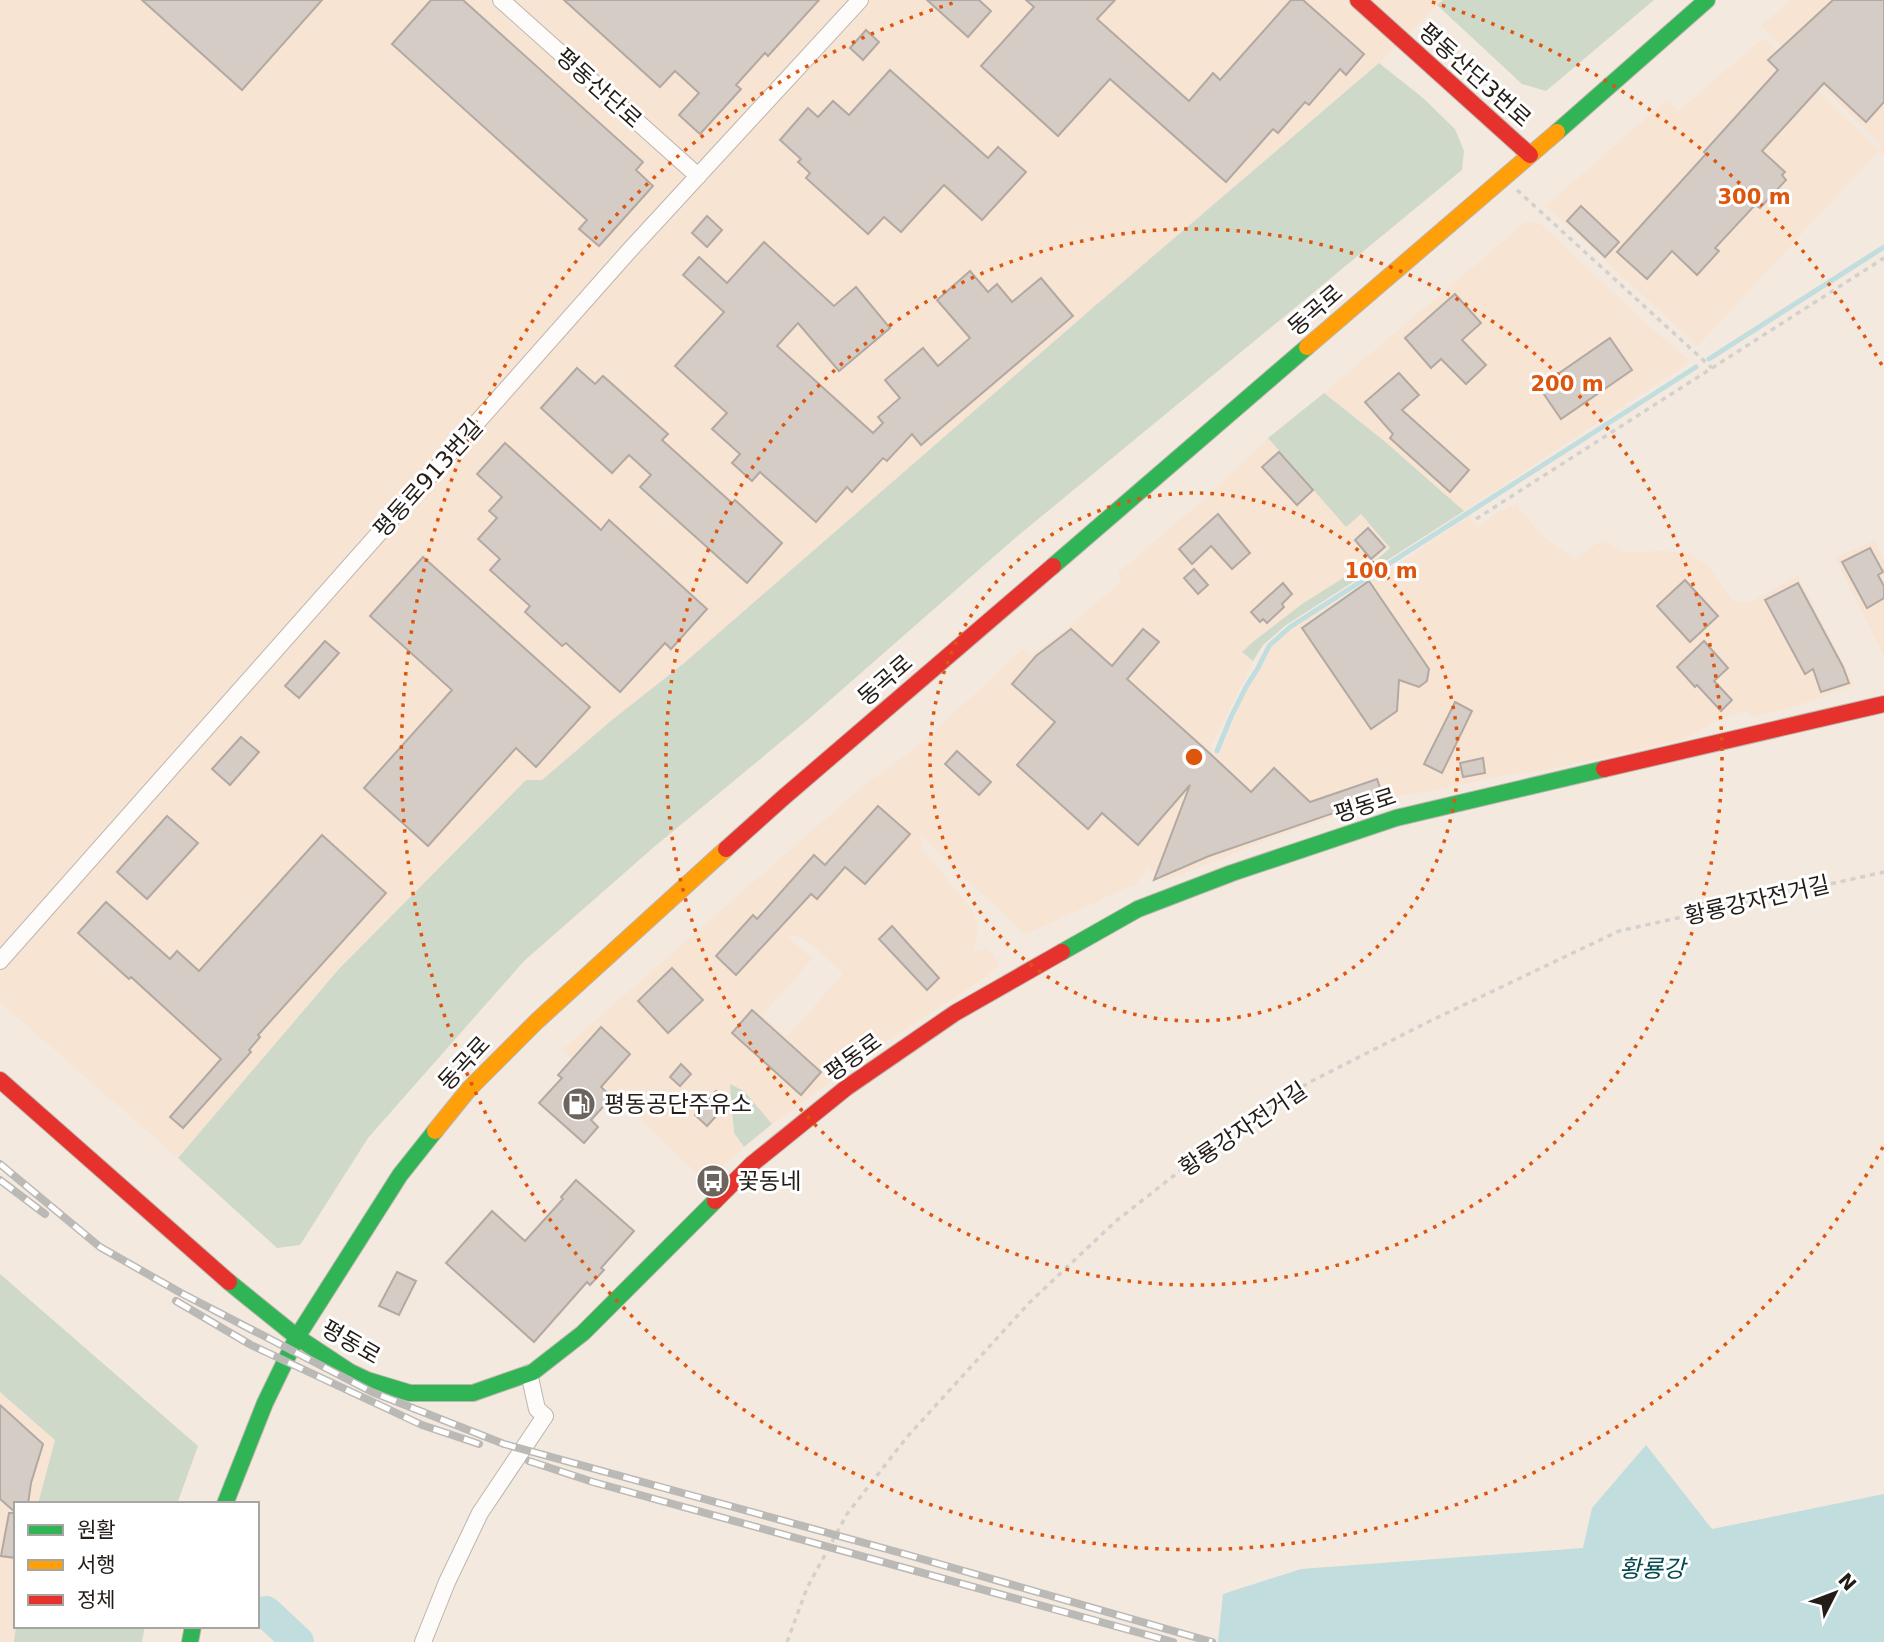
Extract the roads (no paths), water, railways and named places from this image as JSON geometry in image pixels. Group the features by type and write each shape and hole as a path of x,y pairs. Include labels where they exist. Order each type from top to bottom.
{"main road":[{"name":"평동산단3번로","path":"1358,0 1530,155"},
{"name":"동곡로","path":"226,1502 265,1403 298,1337 400,1175 469,1088 537,1021 784,797 1707,0"},
{"name":"평동로","path":"0,1080 223,1277 298,1337 350,1372 366,1380 410,1393 473,1393 529,1373 583,1333 752,1164 846,1088 956,1013 1138,909 1232,873 1396,818 1884,704"}],"street":[{"name":"평동산단로","path":"501,0 698,176"},
{"name":"평동로913번길","path":"0,961 619,263 860,0"},
{"path":"423,1642 447,1582 480,1513 545,1416 537,1409 529,1373"}],"water":[{"name":"황룡강","path":"1646,1445 1712,1529 1884,1494 1884,1642 1218,1642 1223,1594 1301,1569 1583,1548 1592,1508"}],"waterway":[{"path":"1709,359 1884,247"},
{"path":"1217,751 1231,717 1269,646 1290,627 1696,367"},
{"path":"266,1612 298,1642"}],"railway":[{"path":"0,1164 100,1247 181,1293 372,1392 504,1444 1212,1642"},
{"path":"0,1180 45,1214"},
{"path":"176,1301 251,1345 422,1425 479,1444"},
{"path":"529,1461 593,1482 1173,1642"}],"place":[{"name":"평동공단주유소","path":"579,1104"},
{"name":"꽃동네","path":"713,1181"}]}
